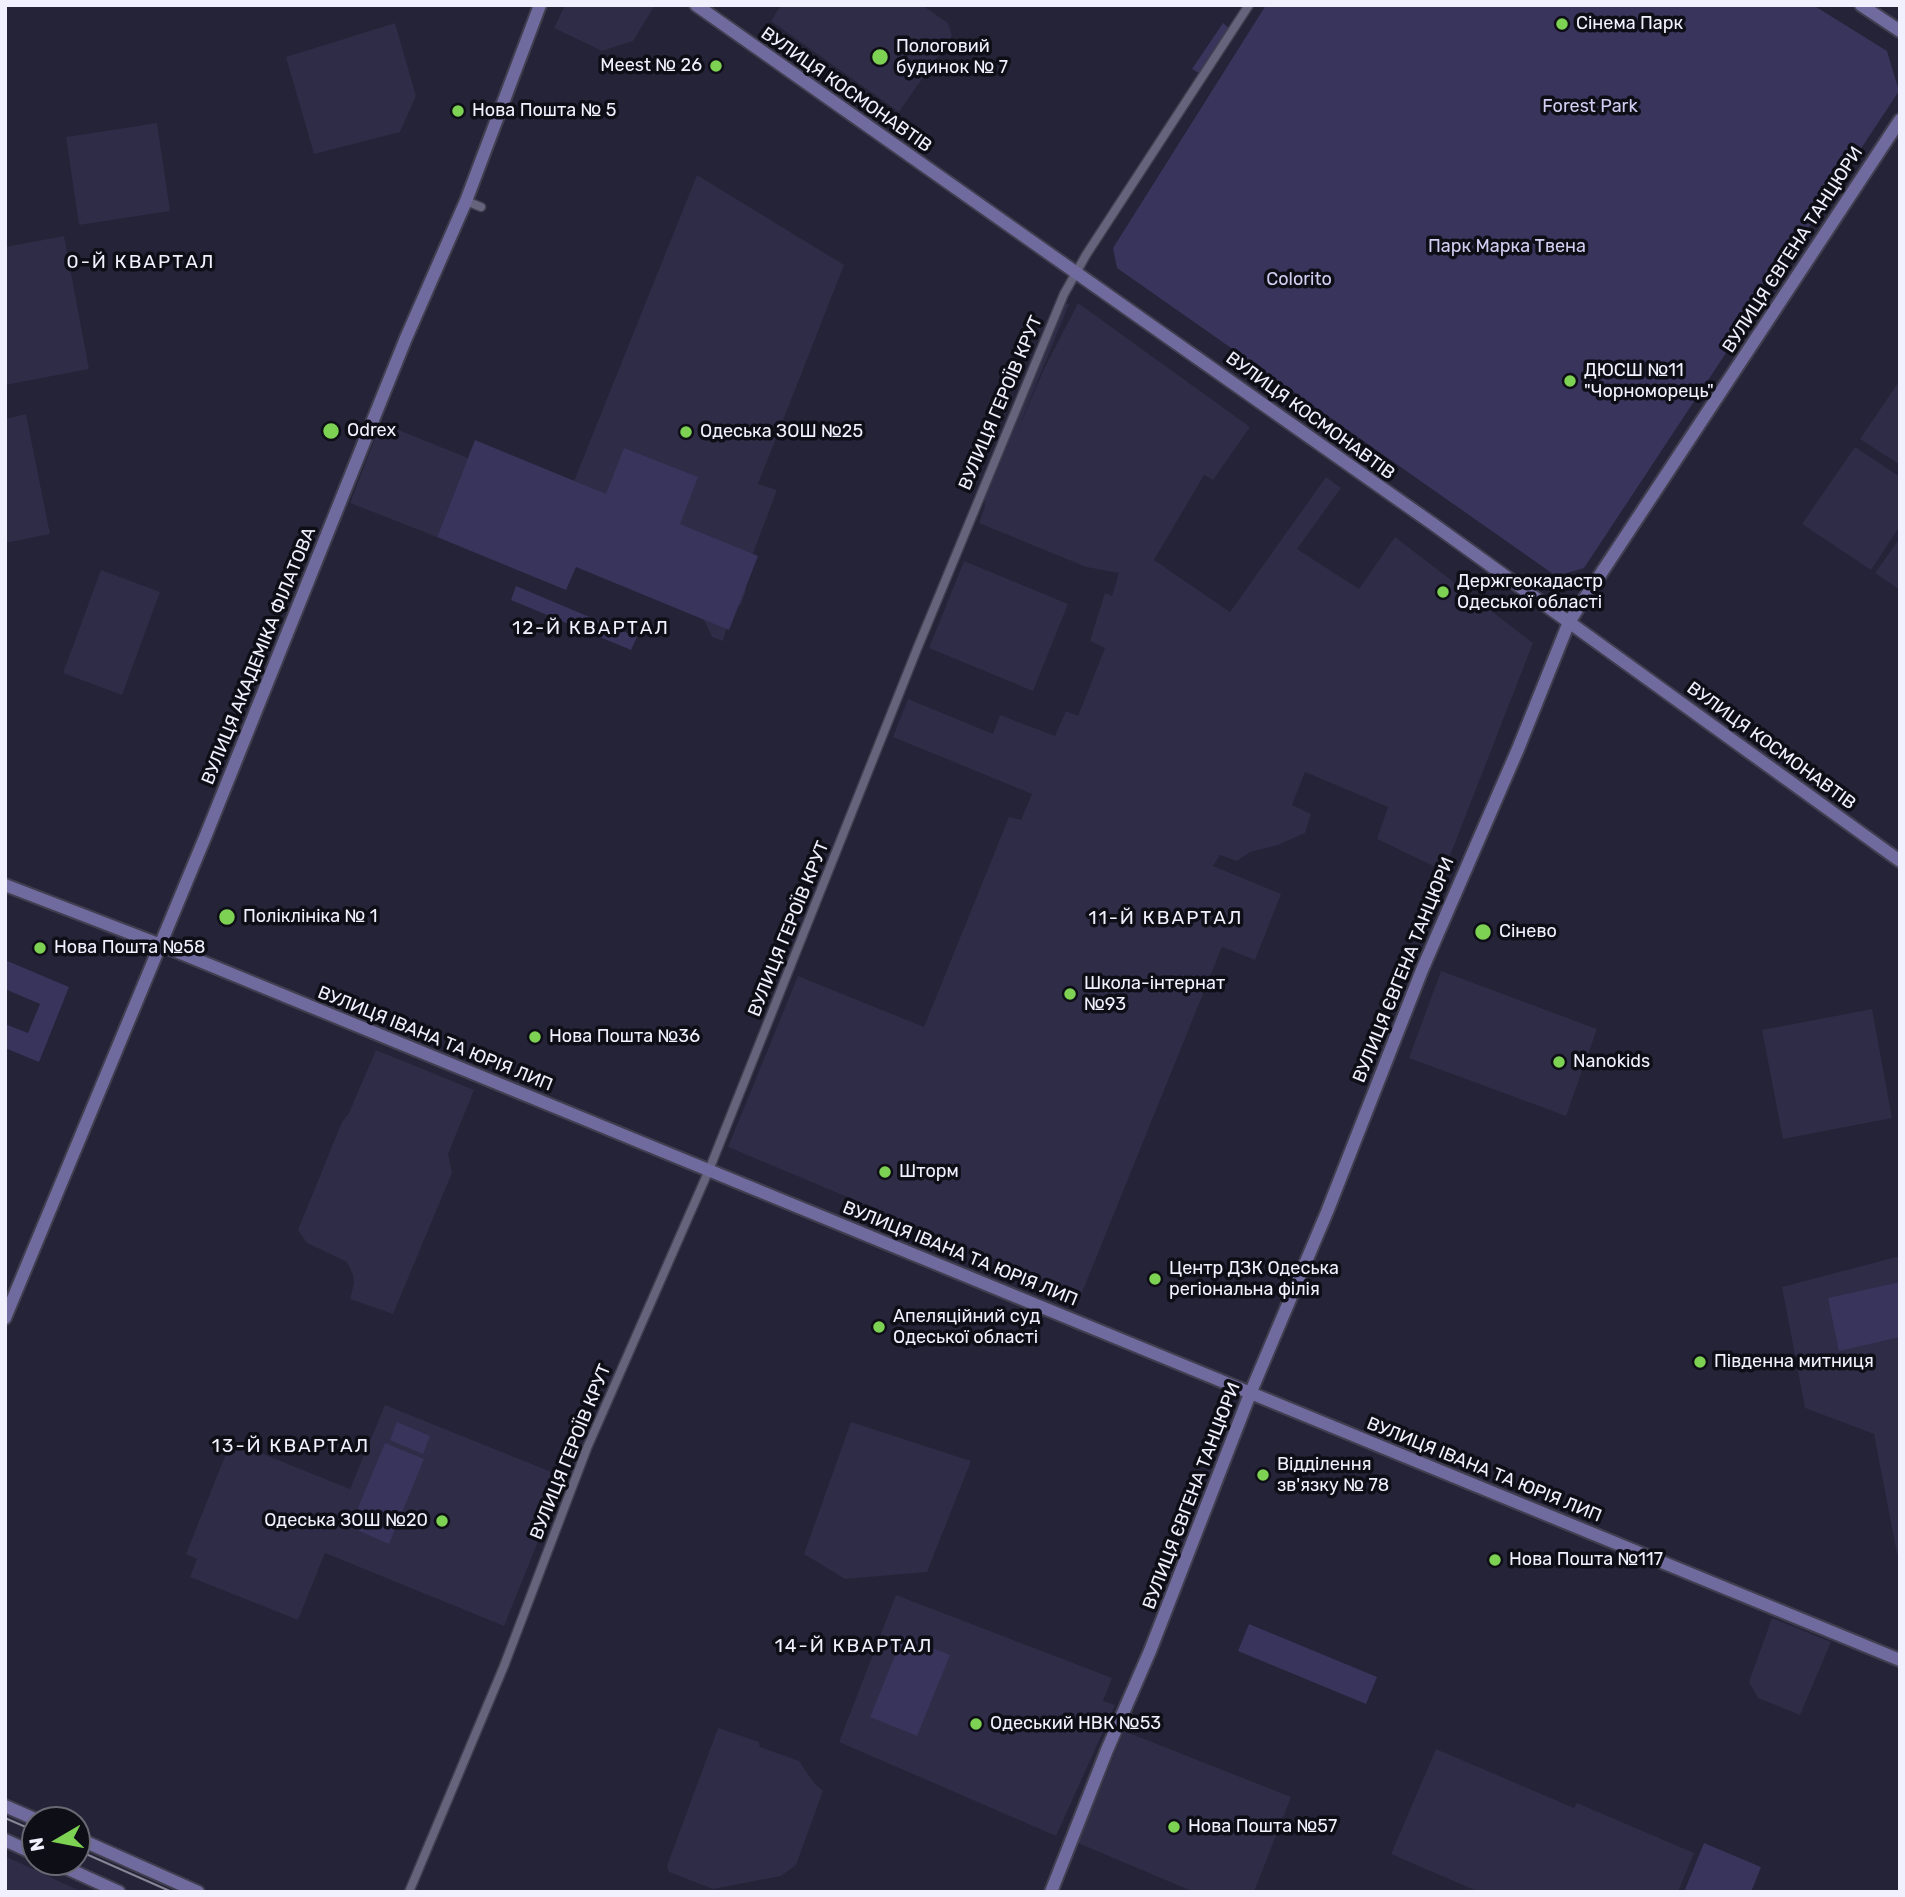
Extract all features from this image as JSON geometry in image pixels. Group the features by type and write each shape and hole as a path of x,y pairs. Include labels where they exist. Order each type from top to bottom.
{"street":[{"name":"ВУЛИЦЯ АКАДЕМІКА ФІЛАТОВА","path":"5,1318 161,945 406,338 466,201 540,5"},
{"name":"ВУЛИЦЯ КОСМОНАВТІВ","path":"696,5 1075,274 1169,337 1900,861"},
{"name":"ВУЛИЦЯ ГЕРОЇВ КРУТ","path":"409,1892 504,1666 587,1448 709,1170 1064,293 1249,5"},
{"path":"1861,5 1900,30"},
{"name":"ВУЛИЦЯ ЄВГЕНА ТАНЦЮРИ","path":"1051,1892 1107,1750 1150,1651 1250,1394 1327,1212 1417,982 1518,749 1569,622 1900,120"},
{"path":"466,201 481,207"},
{"name":"ВУЛИЦЯ ІВАНА ТА ЮРІЯ ЛИП","path":"5,885 161,945 1900,1660"},
{"path":"5,1840 21,1847"},
{"path":"91,1844 198,1892"},
{"path":"84,1876 119,1892"}],"shaded area":[{"path":"565,5 655,5 633,41 602,51 554,28"},
{"name":"Пологовий будинок № 7","path":"781,5 922,5 948,23 952,36 899,112 771,21"},
{"path":"395,23 416,96 400,132 314,154 286,57"},
{"path":"157,123 170,211 79,225 66,137"},
{"path":"697,175 844,265 758,484 777,490 744,577 746,591 741,604 730,616 723,641 712,637 696,603 574,481"},
{"path":"64,236 89,369 5,385 5,247"},
{"path":"1078,303 1250,427 1213,480 1204,475 1154,560 1230,612 1326,477 1341,488 1297,549 1359,589 1395,537 1533,643 1444,871 1377,839 1388,807 1305,772 1292,805 1311,814 1305,833 1278,845 1250,852 1237,861 1220,855 1213,866 1281,894 1255,960 1222,947 1081,1295 728,1147 798,976 924,1027 1009,817 1021,820 1032,794 893,737 908,699 993,734 1000,715 1055,736 1066,711 1078,716 1105,648 1090,641 1105,593 1112,596 1119,573 1086,567 979,523 985,506 984,497 1065,304 1069,304 1016,434 1044,369"},
{"path":"1900,380 1900,465 1860,439"},
{"path":"26,414 50,534 5,543 5,419"},
{"path":"381,423 468,458 437,537 350,503"},
{"path":"1855,447 1900,477 1900,526 1871,570 1802,524"},
{"path":"1900,538 1900,590 1875,573"},
{"path":"964,561 1068,604 1033,691 929,648"},
{"path":"101,570 160,592 122,695 63,673"},
{"path":"1441,971 1597,1029 1566,1116 1409,1058"},
{"path":"1872,1009 1892,1118 1783,1139 1762,1030"},
{"path":"376,1050 474,1090 448,1154 452,1173 393,1314 350,1299 354,1283 347,1262 307,1243 298,1230 342,1122 349,1113"},
{"path":"1900,1256 1900,1553 1897,1554 1874,1434 1805,1408 1782,1287"},
{"name":"Одеська ЗОШ №20","path":"385,1405 564,1477 504,1626 325,1553 298,1620 190,1577 197,1559 186,1554 231,1441 350,1489"},
{"path":"851,1422 971,1461 927,1572 845,1579 804,1554"},
{"name":"Одеський НВК №53","path":"896,1595 1112,1678 1103,1701 1115,1705 1056,1836 839,1742"},
{"path":"1772,1618 1831,1642 1800,1715 1758,1698 1749,1682"},
{"path":"718,1728 759,1742 760,1747 799,1761 823,1791 796,1865 781,1876 713,1889 669,1872 667,1866"},
{"path":"1124,1731 1291,1797 1254,1892 1194,1892 1078,1843"},
{"path":"1436,1749 1574,1808 1577,1803 1694,1853 1678,1892 1479,1892 1391,1854"},
{"path":"5,1856 21,1863 21,1876 48,1876 82,1892 5,1892"}],"green space":[{"name":"Парк Марка Твена","path":"1266,5 1813,5 1887,51 1899,91 1584,568 1556,576 1117,268 1113,248"},
{"path":"1223,23 1229,28 1199,73 1192,69"},
{"path":"475,440 606,494 624,448 698,477 680,524 758,556 729,630 576,567 566,590 437,537"},
{"path":"516,586 637,637 631,650 511,600"},
{"path":"5,960 69,987 39,1062 5,1048 5,1024 28,1033 40,1004 5,989"},
{"path":"1900,1282 1900,1337 1839,1351 1828,1298"},
{"path":"397,1422 430,1436 423,1454 390,1440"},
{"path":"385,1443 424,1459 389,1544 350,1527"},
{"path":"1249,1624 1377,1677 1366,1704 1238,1651"},
{"path":"903,1636 950,1655 917,1736 870,1717"},
{"path":"1704,1843 1761,1867 1751,1892 1684,1892"}],"tram line":[{"path":"5,1818 21,1825"},
{"path":"91,1856 172,1892"}],"place":[{"name":"Сінема Парк","path":"1562,24"},
{"name":"Пологовий будинок № 7","path":"880,57"},
{"name":"Meest № 26","path":"716,66"},
{"name":"Нова Пошта № 5","path":"458,111"},
{"name":"ДЮСШ №11 \"Чорноморець\"","path":"1570,381"},
{"name":"Odrex","path":"331,431"},
{"name":"Одеська ЗОШ №25","path":"686,432"},
{"name":"Держгеокадастр Одеської області","path":"1443,592"},
{"name":"Поліклініка № 1","path":"227,917"},
{"name":"Сінево","path":"1483,932"},
{"name":"Нова Пошта №58","path":"40,948"},
{"name":"Школа-інтернат №93","path":"1070,994"},
{"name":"Нова Пошта №36","path":"535,1037"},
{"name":"Nanokids","path":"1559,1062"},
{"name":"Шторм","path":"885,1172"},
{"name":"Центр ДЗК Одеська регіональна філія","path":"1155,1279"},
{"name":"Апеляційний суд Одеської області","path":"879,1327"},
{"name":"Південна митниця","path":"1700,1362"},
{"name":"Відділення зв'язку № 78","path":"1263,1475"},
{"name":"Одеська ЗОШ №20","path":"442,1521"},
{"name":"Нова Пошта №117","path":"1495,1560"},
{"name":"Одеський НВК №53","path":"976,1724"},
{"name":"Нова Пошта №57","path":"1174,1827"}],"district":[{"name":"0-Й КВАРТАЛ","path":"141,263"},
{"name":"12-Й КВАРТАЛ","path":"591,629"},
{"name":"11-Й КВАРТАЛ","path":"1166,919"},
{"name":"13-Й КВАРТАЛ","path":"291,1447"},
{"name":"14-Й КВАРТАЛ","path":"854,1647"}],"park label":[{"name":"Forest Park","path":"1590,107"},
{"name":"Colorito","path":"1299,280"}]}
